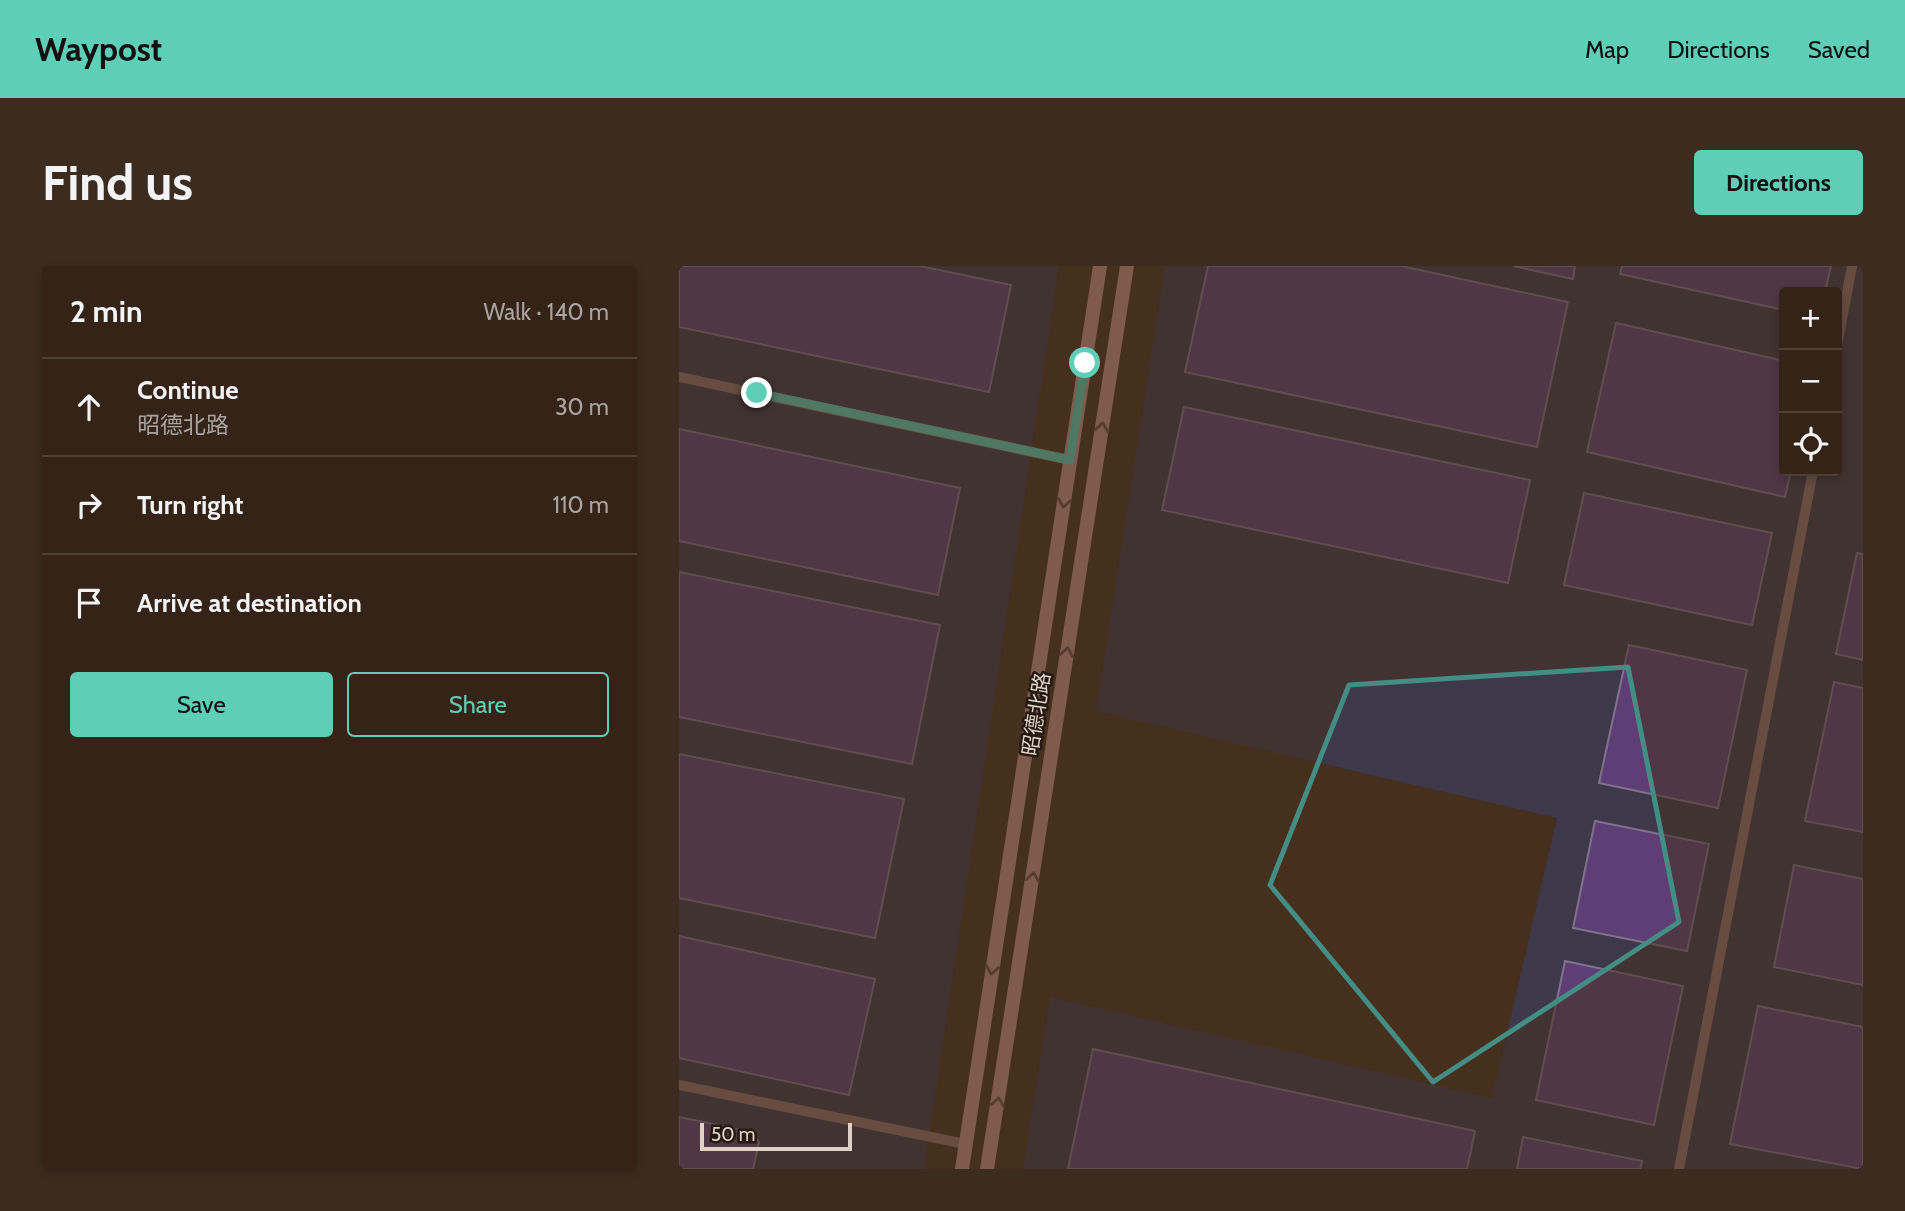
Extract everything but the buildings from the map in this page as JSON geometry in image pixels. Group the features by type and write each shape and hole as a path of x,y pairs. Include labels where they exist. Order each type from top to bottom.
{"main road":[{"name":"昭德北路","path":"962,1169 1100,266"},
{"name":"昭德北路","path":"987,1169 1127,266"}],"lane":[{"path":"1842,319 1852,266"},
{"path":"679,377 1070,460"},
{"path":"1679,1169 1812,476"},
{"path":"679,1085 965,1144"}],"highlighted area":[{"path":"1628,667 1679,922 1433,1082 1270,885 1349,685"}],"shaded area":[{"path":"679,266 1059,266 924,1169 679,1169"},
{"path":"1165,266 1863,266 1863,1169 1023,1169 1050,997 1492,1098 1557,818 1096,711"}],"route":[{"path":"757,393 1070,460 1085,363"}]}
